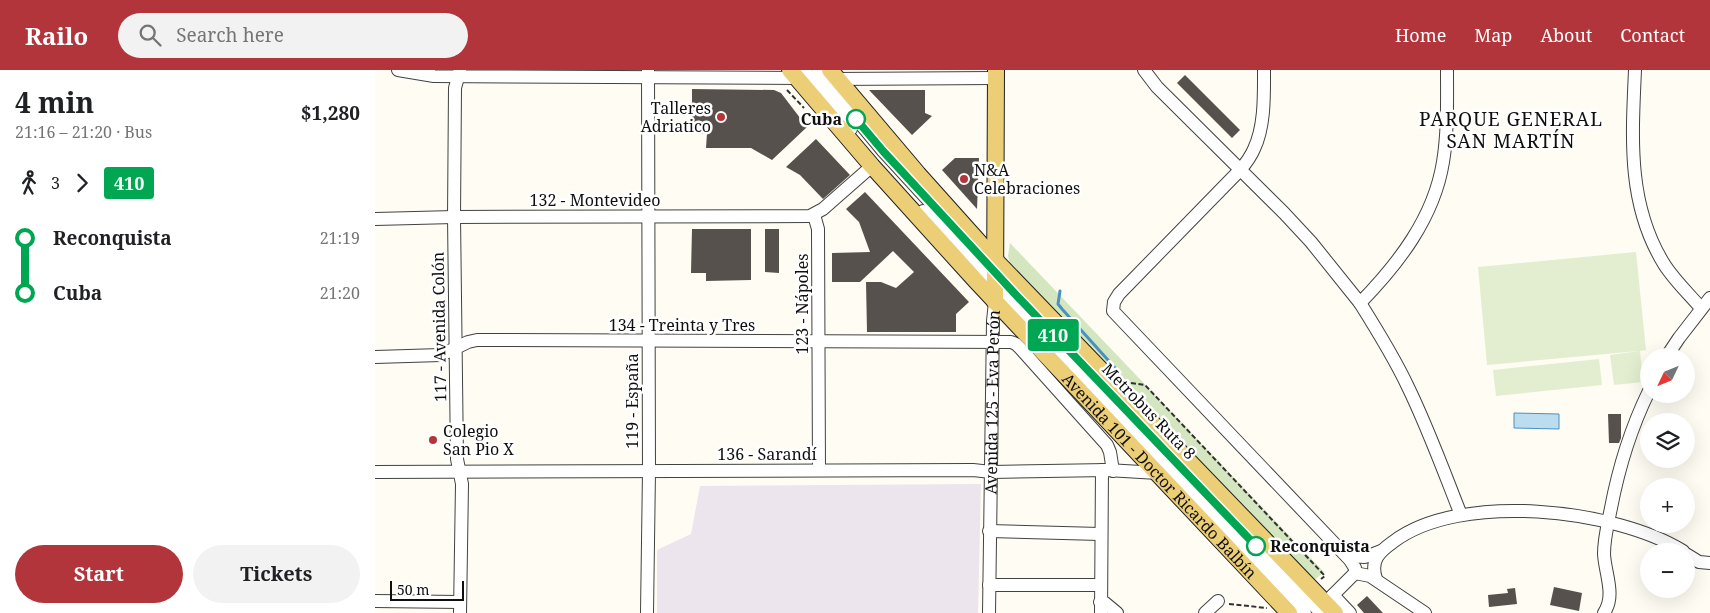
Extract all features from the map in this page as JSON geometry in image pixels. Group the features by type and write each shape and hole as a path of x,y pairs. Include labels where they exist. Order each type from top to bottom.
{"main road":[{"name":"Avenida 101 - Doctor Ricardo Balbín","path":"814,74 872,166 996,280 1324,608"},
{"name":"Avenida 101 - Doctor Ricardo Balbín","path":"814,74 918,174 996,280 1158,473 1287,612"},
{"name":"Avenida 125 - Eva Perón","path":"995,74 996,280"}],"street":[{"path":"398,70 434,76 459,73 995,74"},
{"path":"1145,70 1157,87 1241,169 1311,242 1360,303 1408,386 1424,421 1461,516"},
{"path":"1263,70 1262,116 1257,144 1253,151 1241,169 1119,294 1114,302 1113,311 1347,556 1353,564 1355,573"},
{"path":"1360,303 1381,282 1407,248 1433,198 1443,164 1447,70"},
{"path":"1635,70 1634,172 1643,218 1665,265 1701,308"},
{"name":"117 - Avenida Colón","path":"459,73 455,88 454,217 457,459 462,484 460,607"},
{"name":"119 - España","path":"647,613 649,471 648,73"},
{"name":"Metrobus Ruta 8","path":"814,74 856,135 905,192 996,280 1305,613"},
{"path":"814,215 872,166"},
{"name":"132 - Montevideo","path":"375,219 649,216 807,217 814,215"},
{"name":"123 - Nápoles","path":"814,215 818,229 819,470"},
{"name":"Avenida 125 - Eva Perón","path":"989,613 989,531 996,280"},
{"path":"1673,348 1710,298"},
{"name":"134 - Treinta y Tres","path":"375,357 438,356 477,340 1011,342 1021,349 1107,445 1110,452 1100,534 1101,608"},
{"path":"1604,613 1610,602 1611,595 1605,553 1608,522 1618,470 1644,403"},
{"name":"136 - Sarandí","path":"375,472 973,470 991,472 1107,470 1158,473"},
{"path":"1376,579 1373,565 1375,559 1381,551 1411,531 1461,516 1499,511 1542,511 1608,522 1655,536 1668,543"},
{"path":"989,531 1100,534"},
{"path":"1347,556 1365,557 1381,551"},
{"path":"1695,560 1710,563"},
{"path":"1324,608 1355,573"},
{"path":"1355,573 1371,576 1425,613"},
{"path":"989,585 1100,585"},
{"path":"375,601 460,607"},
{"path":"1205,613 1216,602"},
{"path":"1101,608 1105,603 1117,613"},
{"path":"1324,608 1350,613"}],"path":[{"path":"1216,602 1287,612"}],"shaded area":[{"path":"981,484 978,613 657,613 657,550 691,534 700,486"}],"green space":[{"path":"1010,243 1324,572 1313,581 1010,265 1008,256"},
{"path":"1636,252 1646,348 1640,348 1640,382 1614,385 1610,355 1639,351 1487,365 1478,267"},
{"path":"1599,359 1602,385 1496,396 1493,370"}],"water":[{"path":"1514,413 1559,414 1559,429 1514,428"}],"building":[{"path":"1185,75 1240,130 1232,138 1177,83"},
{"path":"692,89 774,90 781,93 807,127 772,160 751,148 706,148 707,133 692,134"},
{"path":"869,90 925,90 925,113 932,116 912,135"},
{"path":"816,139 850,175 823,199 800,175 786,167"},
{"name":"N&A Celebraciones","path":"955,158 979,158 977,209 942,170"},
{"path":"865,192 969,302 956,314 956,332 867,332 866,282 881,282 896,288 914,272 893,251 860,282 832,282 832,253 870,252 859,222 846,209"},
{"path":"692,229 751,229 751,280 706,281 706,273 691,273"},
{"path":"765,229 779,229 779,273 765,272"},
{"path":"1608,414 1621,414 1621,438 1619,443 1609,443"},
{"path":"1554,587 1582,593 1579,611 1550,605"},
{"path":"1515,588 1517,604 1489,607 1488,595 1508,593 1507,589"},
{"path":"1367,596 1383,613 1364,613 1357,605"}],"waterway":[{"path":"1060,291 1058,304 1117,370"}],"bus line":[{"name":"410","path":"856,119 883,151 1016,295 1256,546"}],"place":[{"name":"Talleres Adriatico","path":"721,117"},
{"name":"Cuba","path":"856,119"},
{"name":"N&A Celebraciones","path":"964,179"},
{"name":"Colegio San Pio X","path":"433,440"},
{"name":"Reconquista","path":"1256,546"}],"district":[{"name":"PARQUE GENERAL SAN MARTÍN","path":"1511,130"}]}
